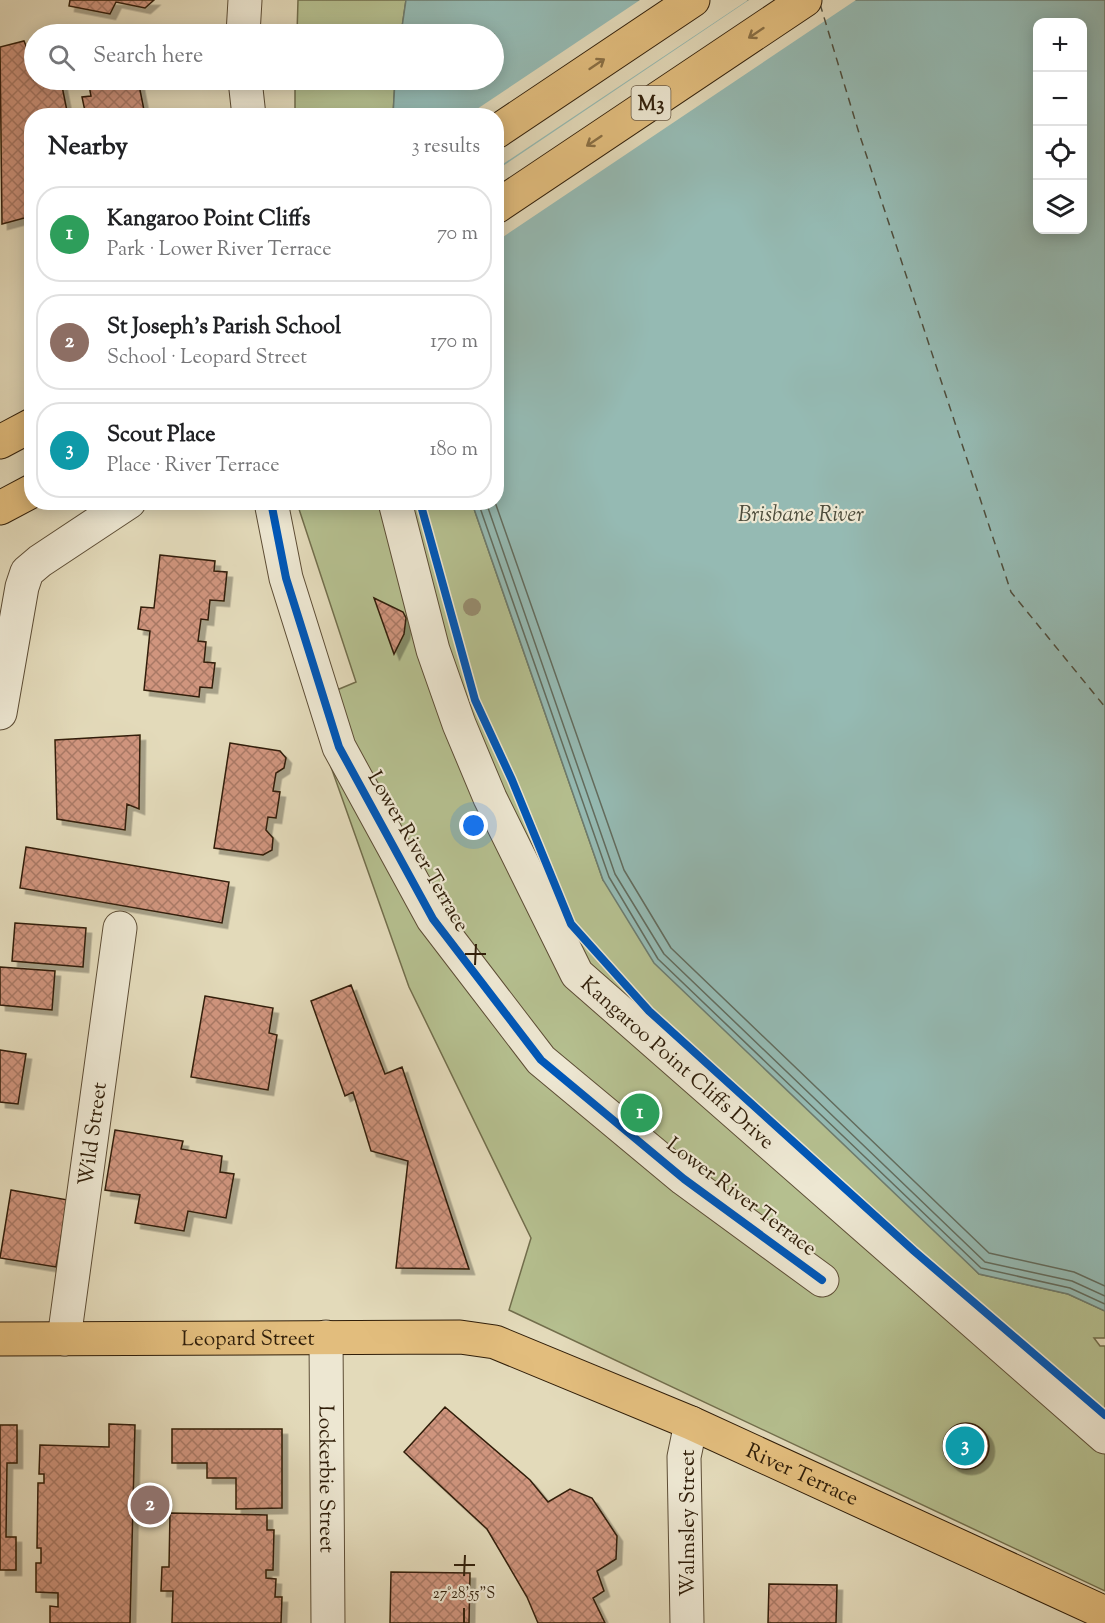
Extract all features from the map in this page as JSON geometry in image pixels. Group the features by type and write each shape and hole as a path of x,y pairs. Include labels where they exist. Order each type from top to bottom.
{"main road":[{"path":"504,127 693,0"},
{"name":"M3","path":"504,202 805,0"},
{"path":"0,442 24,429"},
{"path":"0,507 24,495"},
{"name":"Leopard Street","path":"0,1339 460,1337 495,1342"},
{"name":"River Terrace","path":"495,1342 691,1423 1105,1613"}],"street":[{"path":"244,24 245,0"},
{"path":"246,90 248,108"},
{"path":"0,713 20,594 27,573 40,561 117,510"},
{"name":"Lower River Terrace","path":"273,510 288,588 339,747 433,919 541,1060 684,1179 822,1280"},
{"name":"Kangaroo Point Cliffs Drive","path":"397,510 434,650 459,724 490,798 577,974 1105,1437"},
{"name":"Wild Street","path":"64,1339 120,928"},
{"name":"Lockerbie Street","path":"326,1337 328,1623"},
{"name":"Walmsley Street","path":"687,1623 684,1457 691,1423"}],"green space":[{"path":"298,0 406,0 402,24 297,24"},
{"path":"295,90 394,90 393,108 295,108"},
{"path":"299,510 474,510 603,880 979,1274 1068,1294 1105,1311 1105,1338 1094,1338 1100,1346 1105,1346 1105,1591 509,1310 531,1238 409,987 308,702 356,682"}],"water":[{"name":"Brisbane River","path":"406,0 1105,0 1105,1311 1068,1294 979,1274 654,963 603,880 474,510 504,510 504,108 393,108 394,90 504,90 504,24 402,24"}],"pier":[{"path":"640,0 748,0 504,163 504,108 478,108"},
{"path":"749,0 856,0 504,236 504,165"}],"building":[{"path":"70,0 154,0 145,8 116,2 110,14 69,6"},
{"path":"24,41 24,90 63,90 66,108 24,108 24,218 2,224 0,47"},
{"path":"90,90 140,90 144,108 84,108 82,97 91,96"},
{"path":"160,555 215,561 214,571 227,572 224,601 210,600 208,620 201,619 198,641 206,642 204,662 215,663 212,688 200,687 199,697 144,690 150,631 138,629 141,607 154,608"},
{"path":"374,598 403,612 406,618 404,634 394,654"},
{"path":"140,735 139,809 127,804 125,830 57,819 55,740"},
{"path":"230,743 280,751 286,758 284,768 276,773 273,791 280,792 276,818 268,817 266,830 273,838 272,850 263,855 214,848"},
{"path":"26,847 229,882 222,923 20,888"},
{"path":"15,923 86,928 83,967 12,961"},
{"path":"0,967 55,971 52,1010 0,1005"},
{"path":"351,985 385,1074 402,1067 469,1269 396,1268 408,1161 371,1151 353,1092 345,1096 311,1001"},
{"path":"205,996 273,1008 269,1033 277,1035 268,1090 191,1077"},
{"path":"0,1050 26,1054 18,1104 0,1102"},
{"path":"115,1130 183,1141 181,1149 222,1156 220,1172 234,1174 226,1218 188,1211 184,1231 135,1223 140,1195 105,1190"},
{"path":"11,1190 68,1200 56,1267 0,1258"},
{"path":"445,1407 530,1480 548,1502 570,1489 592,1498 617,1536 616,1559 597,1571 604,1591 593,1598 605,1623 538,1623 527,1597 487,1529 404,1452"},
{"path":"966,1423 975,1424 982,1430 988,1437 988,1455 982,1462 975,1468 966,1469 957,1468 950,1462 944,1455 943,1446 944,1437 950,1430 957,1424"},
{"path":"109,1424 135,1425 130,1623 50,1623 50,1606 58,1607 58,1593 36,1592 36,1563 41,1563 41,1548 37,1548 38,1483 44,1483 44,1474 39,1474 40,1445 109,1447"},
{"path":"0,1425 17,1425 17,1463 7,1463 6,1537 16,1537 16,1570 0,1570"},
{"path":"172,1429 282,1429 282,1508 236,1509 236,1478 207,1478 207,1463 172,1463"},
{"path":"170,1513 267,1515 267,1530 274,1530 273,1570 266,1570 266,1578 276,1579 275,1597 282,1597 281,1623 172,1623 173,1591 161,1591 162,1567 169,1567"},
{"path":"391,1572 470,1573 469,1623 390,1623"},
{"path":"769,1584 837,1585 836,1623 768,1623"}],"ferry route":[{"path":"820,4 859,133 1011,592 1105,707"}],"cycle path":[{"path":"273,510 286,578 339,747 433,919 541,1060 684,1179 822,1280"},
{"path":"422,510 475,700 512,780 571,924 649,1011 914,1251 1105,1415"}],"place":[{"name":"Kangaroo Point Cliffs","path":"640,1113"},
{"name":"Scout Place","path":"965,1446"},
{"name":"St Joseph's Parish School","path":"150,1505"}]}
